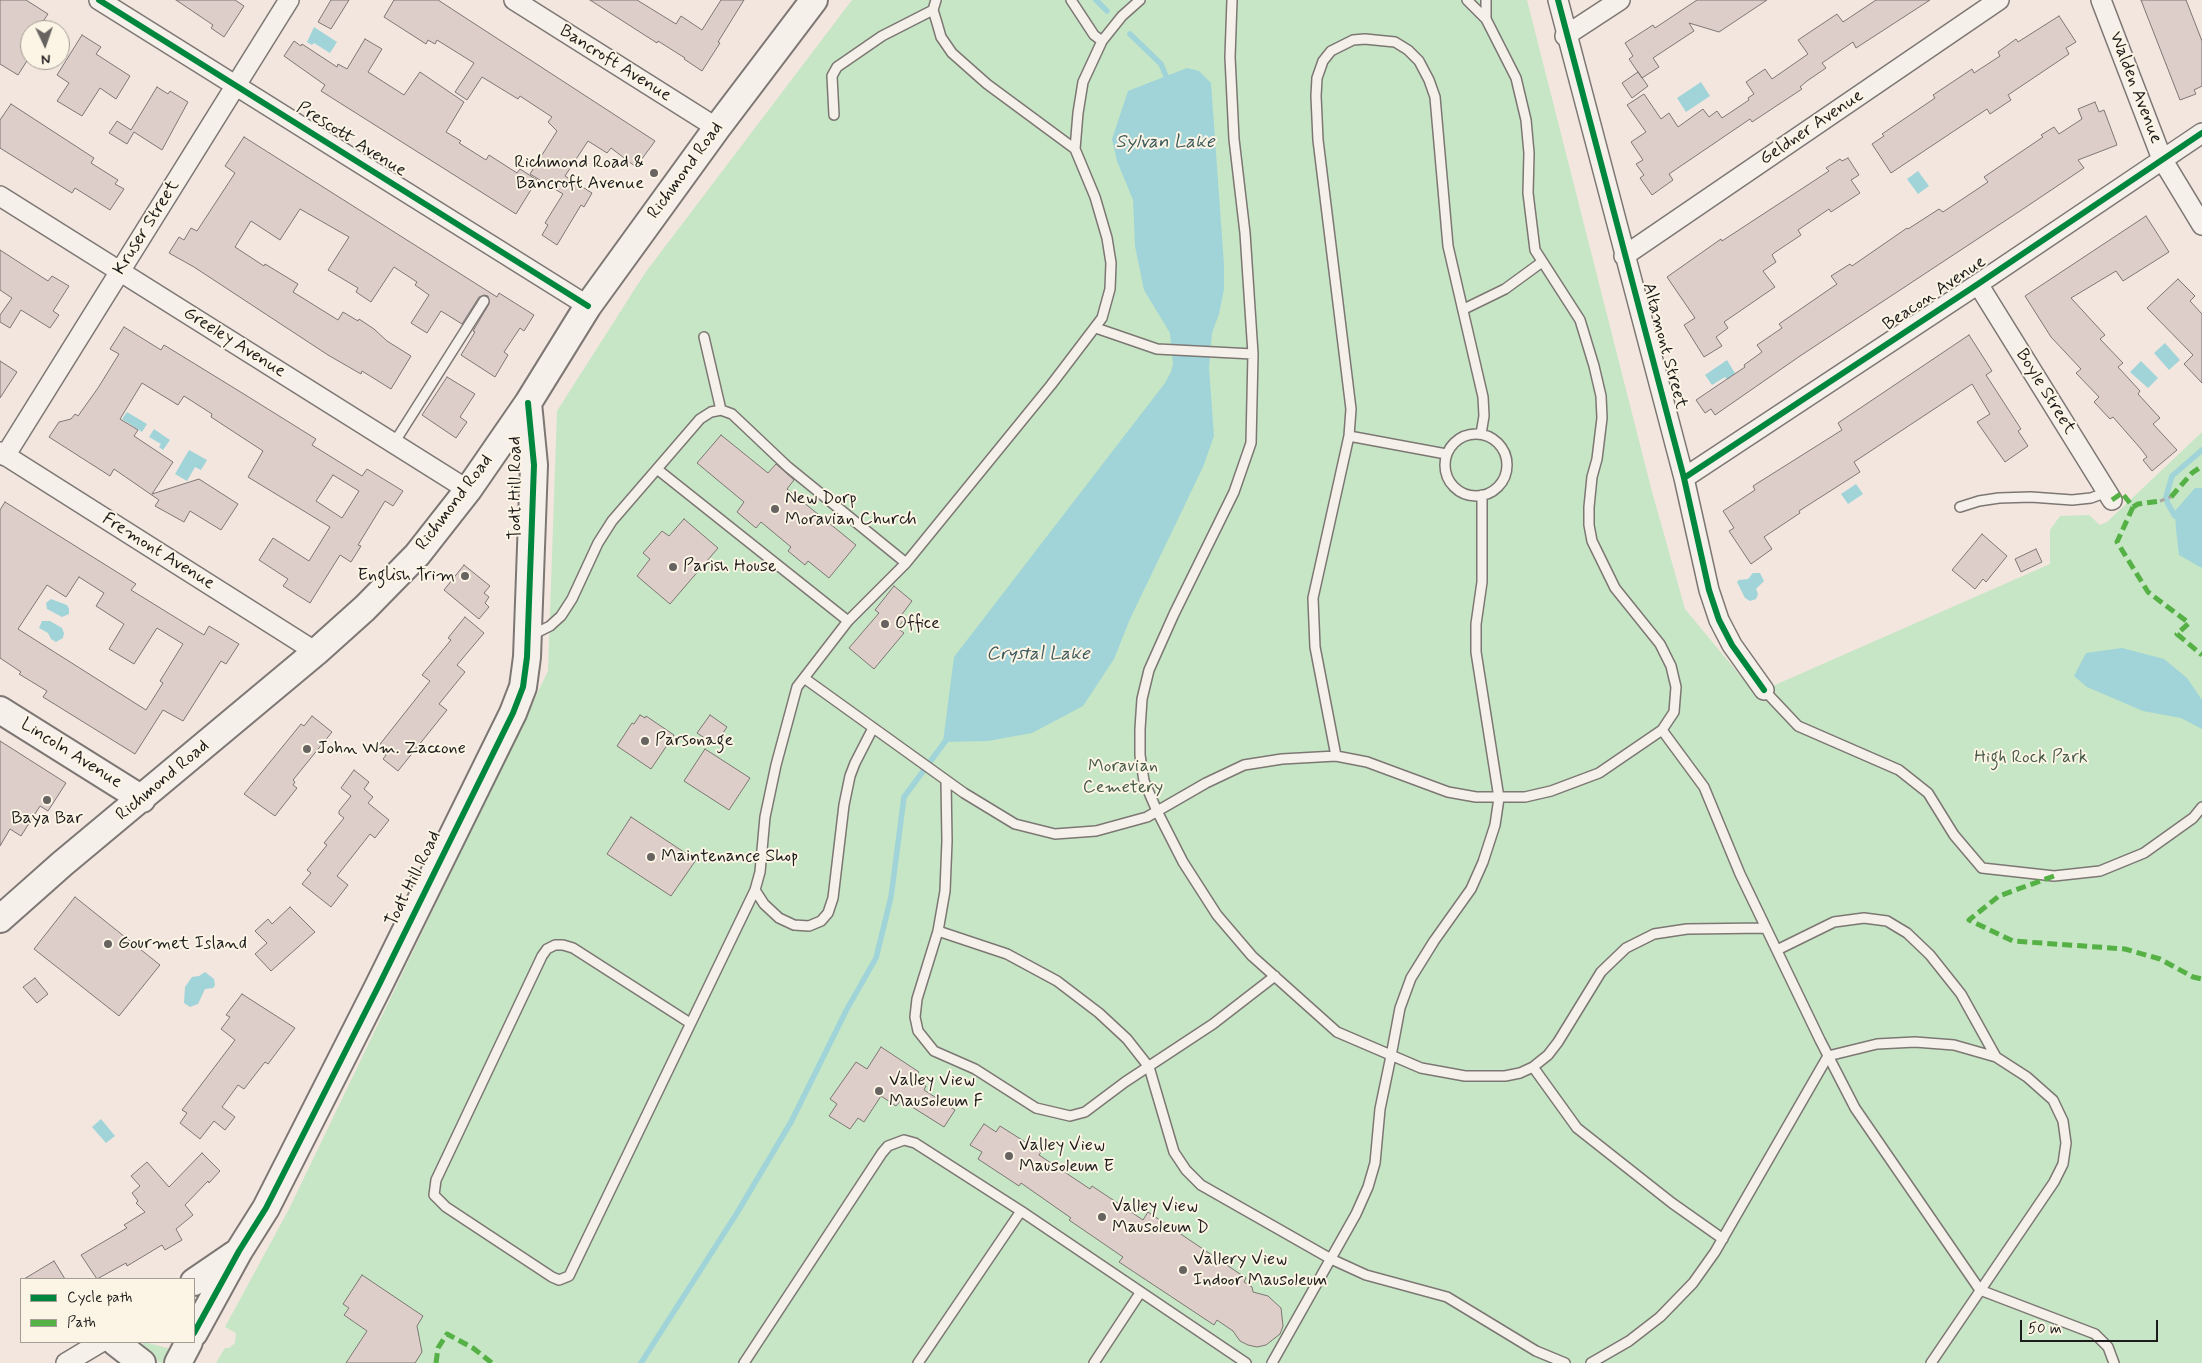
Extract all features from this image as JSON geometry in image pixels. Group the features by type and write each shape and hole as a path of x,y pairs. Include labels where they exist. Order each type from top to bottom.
{"street":[{"name":"Prescott Avenue","path":"99,0 588,306"},
{"name":"Kruser Street","path":"3,454 289,0"},
{"name":"Bancroft Avenue","path":"514,0 717,128"},
{"name":"Richmond Road","path":"0,919 62,864 316,652 365,608 416,555 468,490 528,403 588,306 717,128 814,0"},
{"name":"Altamont Street","path":"1558,0 1684,478 1709,590 1719,620 1732,645 1764,690"},
{"path":"1566,36 1620,0"},
{"name":"Geldner Avenue","path":"1624,256 1999,0"},
{"name":"Walden Avenue","path":"2101,0 2162,159 2202,225"},
{"name":"Beacon Avenue","path":"1684,478 1978,284 2202,133"},
{"name":"Greeley Avenue","path":"0,196 468,490"},
{"name":"Boyle Street","path":"1978,284 2109,496"},
{"name":"Todt Hill Road","path":"195,1331 239,1250 266,1208 280,1181 513,713 522,687 527,637 534,465 528,403"},
{"name":"Fremont Avenue","path":"3,454 316,652"},
{"name":"Lincoln Avenue","path":"0,710 142,799"},
{"path":"195,1281 239,1250"},
{"path":"66,1363 99,1343"},
{"path":"116,1343 142,1363"},
{"path":"178,1363 188,1343"}],"lane":[{"path":"936,0 934,10 942,38 952,53 987,84 1075,149"},
{"path":"1070,0 1094,35 1102,41"},
{"path":"690,1023 573,948 563,944 554,945 548,949 542,956 436,1180 434,1195 446,1207 552,1277 564,1279 572,1270 755,890 760,872 765,817 776,765 797,687 848,621 906,563 1096,328 1102,318 1110,289 1111,263 1107,238 1095,197 1075,149 1083,82 1102,41 1122,16 1140,0"},
{"path":"1232,0 1230,57 1234,139 1245,233 1253,354 1251,443 1244,468 1234,492 1153,662 1142,699 1140,756 1144,781 1183,862 1217,915 1252,956 1337,1032 1421,1068 1474,1077 1504,1076 1533,1067 1548,1055 1602,972 1626,948 1654,934 1687,929 1766,928"},
{"path":"804,678 912,757 1015,824 1055,834 1096,831 1147,817 1206,783 1244,765 1282,759 1336,756 1367,762 1448,792 1499,798 1525,797 1551,791 1599,773 1662,730 1674,712 1676,688 1671,666 1660,644 1614,588 1592,541 1589,525 1588,507 1602,418 1601,396 1594,366 1580,320 1556,280 1542,262 1532,239 1528,193 1529,153 1526,120 1516,78 1486,19 1467,0"},
{"path":"1486,0 1486,19"},
{"path":"834,114 832,76 837,67 882,36 934,10"},
{"path":"1336,756 1315,647 1313,598 1349,436 1351,409 1318,140 1316,96 1317,78 1323,61 1331,51 1341,45 1365,39 1395,42 1408,50 1419,62 1429,80 1434,98 1448,246 1484,397 1484,416 1481,434"},
{"path":"1464,309 1505,289 1542,262"},
{"path":"394,443 484,301"},
{"path":"1096,328 1157,349 1253,354"},
{"path":"704,336 721,410"},
{"path":"527,637 550,626 561,616 572,599 598,543 612,521 700,419 710,412 721,410 732,414 788,467 906,563"},
{"path":"1472,434 1481,434 1491,438 1500,445 1505,454 1507,464 1505,475 1500,485 1482,495 1472,496 1455,489 1445,473 1446,454 1456,440 1472,434"},
{"path":"1349,436 1446,454"},
{"path":"657,469 848,621"},
{"path":"1272,1363 1331,1259 1368,1187 1375,1162 1380,1109 1400,1008 1411,978 1434,940 1471,889 1484,862 1495,825 1499,798 1476,652 1476,624 1482,582 1482,495"},
{"path":"1960,507 1979,501 1999,498 2031,497 2072,500 2109,496"},
{"path":"1764,690 1798,726 1899,770 1928,793 1954,835 1982,868 2054,876 2100,871 2144,853 2193,818 2202,807"},
{"path":"755,890 764,904 779,918 794,925 809,926 821,921 828,913 833,898 844,805 850,776 873,728"},
{"path":"1662,730 1704,787 1740,874 1855,1108 1980,1290 2095,1334 2108,1347 2114,1363"},
{"path":"946,780 947,841 945,891 938,931 917,999 915,1017 918,1031 934,1051 975,1068 1036,1108 1070,1116 1085,1112 1124,1082 1213,1024 1275,976"},
{"path":"1777,950 1834,922 1864,918 1887,921 1906,933 1930,955 1961,994 1996,1057"},
{"path":"938,931 1007,954 1057,981 1098,1013 1127,1039 1149,1067 1174,1152 1186,1170 1201,1185 1331,1259 1366,1275 1447,1297 1536,1351 1565,1363"},
{"path":"1591,1363 1628,1342 1660,1317 1693,1283 1723,1239 1828,1056 1877,1044 1915,1042 1954,1045 1996,1057 2027,1078 2053,1100 2063,1121 2066,1142 2063,1164 2054,1182 1931,1363"},
{"path":"1533,1067 1577,1128 1672,1203 1723,1239"},
{"path":"744,1363 882,1153 896,1141 904,1140 915,1143 1021,1211 1140,1294 1246,1363"},
{"path":"918,1363 1021,1211"},
{"path":"1094,1363 1140,1294"}],"path":[{"path":"2160,501 2171,497"}],"green space":[{"name":"Moravian Cemetery","path":"852,0 1527,0 1651,488 1685,609 1743,679 1747,677 1759,692 2050,564 2050,530 2060,516 2089,515 2100,525 2107,522 2202,432 2202,1363 216,1363 225,1348 229,1348 235,1343 236,1333 225,1327 289,1209 548,671 557,411 645,273"},
{"path":"148,1343 171,1349 165,1362 160,1363 142,1345"}],"water":[{"path":"314,27 337,42 330,53 314,43 312,45 307,42"},
{"name":"Crystal Lake","path":"1187,68 1199,71 1211,83 1224,265 1224,289 1219,314 1212,333 1209,368 1214,436 1203,467 1130,619 1114,659 1083,706 1032,733 988,741 943,742 954,657 1165,383 1171,372 1173,364 1170,333 1144,290 1135,246 1133,200 1117,161 1112,139 1128,91"},
{"path":"1701,82 1710,96 1686,112 1677,98"},
{"path":"1918,171 1929,186 1918,194 1907,179"},
{"path":"2165,343 2180,360 2169,370 2154,353"},
{"path":"1727,360 1736,375 1728,381 1725,377 1712,385 1705,375"},
{"path":"2141,361 2158,378 2148,388 2130,372"},
{"path":"127,412 147,424 142,432 122,419"},
{"path":"154,429 170,440 163,450 159,447 161,444 149,437"},
{"path":"189,450 207,460 201,470 195,467 187,481 175,474"},
{"path":"1856,484 1863,494 1848,504 1841,494"},
{"path":"2195,488 2202,488 2202,568 2179,555 2176,529 2175,511"},
{"path":"1753,573 1760,573 1764,581 1756,589 1758,594 1756,599 1750,601 1745,598 1737,582 1748,579"},
{"path":"51,599 67,605 69,614 62,617 47,609 46,603"},
{"path":"42,621 50,621 62,628 63,638 56,642 51,639 48,633 39,628"},
{"path":"2122,648 2164,659 2187,678 2202,700 2202,729 2181,718 2143,711 2087,687 2074,676 2086,653"},
{"path":"205,972 214,979 215,985 213,988 205,989 198,1004 190,1007 184,1003 185,987 192,977 199,976"},
{"path":"101,1119 115,1136 106,1143 92,1127"}],"building":[{"path":"0,0 26,0 48,14 44,20 20,20 21,70 18,75 0,64"},
{"path":"176,0 235,0 244,6 224,37 211,28 213,25"},
{"path":"331,0 349,0 331,29 318,22"},
{"path":"394,0 438,0 655,141 636,167 611,148 607,153 588,141 565,176 592,193 584,207 581,205 557,245 542,235 548,225 545,223 563,194 530,174 557,131 548,122 552,117 520,96 518,99 482,77 467,100 455,92 474,63 437,40 435,44 428,40 426,44 384,17"},
{"path":"590,0 637,0 676,24 681,16 702,30 721,0 744,0 702,71 685,58 658,41 657,43"},
{"path":"1697,0 1767,0 1719,32 1689,23 1694,31 1653,58 1659,67 1642,78 1629,59 1633,56 1625,43 1653,25 1655,28"},
{"path":"1876,0 1930,0 1856,48 1853,42 1822,63 1826,68 1800,87 1802,89 1752,122 1750,119 1669,174 1673,180 1652,195 1640,178 1644,175 1636,164 1643,160 1631,142 1646,132 1627,105 1644,94 1661,119 1669,113 1678,127 1703,109 1709,117 1717,111 1722,118 1749,100 1748,98 1754,94 1746,82 1765,69 1772,79 1808,54 1798,40 1837,14 1843,22"},
{"path":"2141,0 2186,0 2202,41 2202,86 2194,90 2196,94 2180,100"},
{"path":"2059,16 2076,42 2066,48 2069,54 2008,95 2011,100 1990,114 1987,109 1891,173 1872,144 1884,136 1882,134 1935,98 1933,95 1972,69 1974,73 2000,56 1998,52 2016,39 2018,42"},
{"path":"82,35 101,47 96,54 130,76 116,99 100,88 82,116 57,101 69,83 57,75 60,70 70,70 70,54"},
{"path":"365,39 382,49 368,72 404,95 420,72 464,102 446,132 461,141 459,143 486,160 489,155 517,173 520,169 537,180 516,214 321,91 325,85 284,56 294,41 301,46 302,44 337,67 338,64 347,69"},
{"path":"1638,72 1648,86 1632,98 1622,83"},
{"path":"157,87 168,94 170,91 188,102 162,150 134,132 127,144 109,133 117,121 131,130"},
{"path":"2095,102 2099,112 2104,110 2117,145 2078,160 2084,168 1800,356 1715,415 1711,409 1705,413 1696,400 1745,367 1744,365 1762,352 1757,345 1782,328 1779,324 1837,284 1831,276 1850,264 1852,266 1907,228 1939,209 1943,212 1988,182 1984,177 2043,137 2041,135 2054,127 2059,134 2082,119 2078,109"},
{"path":"11,104 94,158 91,163 118,180 115,184 124,189 110,210 75,188 72,193 0,148 0,120"},
{"path":"244,137 497,297 499,293 534,315 524,331 520,328 504,352 508,355 495,377 461,355 489,304 488,296 479,297 462,324 441,311 427,333 411,323 429,295 415,285 417,282 394,267 371,302 356,292 358,288 328,270 349,237 300,209 280,240 251,221 235,247 264,266 265,264 298,284 293,292 338,320 343,312 358,321 359,319 387,341 411,356 391,389 362,371 361,374 328,355 194,267 169,253 179,237 184,240 191,228 197,231 235,173 225,166"},
{"path":"1848,158 1859,175 1851,180 1860,193 1831,212 1829,209 1798,230 1801,235 1772,255 1776,262 1763,271 1775,287 1724,322 1728,328 1716,337 1722,346 1704,357 1684,325 1695,318 1667,277 1721,239 1722,241 1829,171 1826,168 1840,159 1842,161"},
{"path":"2146,216 2169,252 2123,281 2116,271 2071,298 2105,335 2100,339 2123,363 2118,367 2140,391 2138,394 2160,418 2153,424 2177,450 2152,471 2143,460 2147,457 2141,449 2113,417 2110,419 2094,402 2099,397 2076,373 2081,369 2051,337 2025,296"},
{"path":"0,250 48,281 52,276 69,286 53,311 59,315 50,328 21,310 10,328 0,322 0,315 12,298 0,290"},
{"path":"2178,279 2195,296 2190,301 2202,314 2202,383 2184,364 2193,355 2147,308"},
{"path":"124,327 161,350 164,345 316,439 312,445 362,476 367,469 403,491 393,506 385,501 358,545 361,546 351,562 340,555 310,603 283,586 288,579 259,560 273,538 309,561 330,527 248,477 263,451 211,417 212,414 184,396 178,405 142,383 120,419 138,430 134,436 173,462 152,494 199,479 238,504 221,530 190,511 184,522 155,506 159,500 114,469 110,476 49,437 59,422 71,419 75,414 78,416 98,388 119,354 110,349","holes":["333,475 359,491 342,518 316,501"]},
{"path":"1969,335 1992,371 1986,375 2021,429 2018,431 2028,446 2005,462 1977,422 1990,414 1972,384 1854,462 1860,472 1799,511 1800,513 1764,537 1772,549 1751,564 1729,531 1734,528 1723,511 1755,490 1753,486 1842,430 1838,423"},
{"path":"0,361 17,372 0,398"},
{"path":"447,377 475,394 460,417 467,422 456,438 422,415"},
{"name":"New Dorp Moravian Church","path":"721,435 768,473 776,464 794,480 787,489 856,545 829,578 808,561 805,565 788,551 791,547 761,522 756,528 737,512 744,502 697,463"},
{"path":"5,502 136,584 131,590 204,635 209,626 239,644 226,664 221,661 183,721 163,710 135,754 43,697 47,691 19,674 21,672 0,658 0,510","holes":["79,577 104,593 96,606 124,624 109,649 134,664 157,628 183,644 160,681 163,683 146,710 18,629 47,585 66,597"]},
{"name":"Parish House","path":"684,519 718,548 670,604 637,576 650,559 643,553 662,531 669,536"},
{"path":"1982,534 2007,556 1986,582 1983,579 1975,589 1952,570"},
{"path":"2036,549 2042,562 2021,572 2015,559"},
{"path":"464,565 490,586 484,593 489,597 485,603 489,607 479,619 444,590"},
{"name":"Office","path":"894,586 912,601 900,617 904,620 897,628 904,633 874,669 849,648 879,613 875,610"},
{"path":"465,617 484,633 457,665 465,672 439,704 447,710 398,771 383,759 386,755 377,748 430,681 422,675 451,640 448,638"},
{"name":"Parsonage","path":"640,715 645,718 646,716 674,735 651,769 617,746 632,723 634,724"},
{"path":"710,715 727,727 715,745 697,733"},
{"path":"312,716 332,732 293,780 295,782 293,785 297,788 275,816 244,794 301,724 304,726"},
{"path":"0,741 66,783 48,811 40,806 21,836 10,829 0,846"},
{"path":"705,749 750,778 729,810 684,781"},
{"path":"354,770 369,782 364,789 373,797 368,803 389,820 375,838 370,834 337,876 348,885 331,907 302,884 311,873 307,870 327,845 324,843 344,818 339,814 339,811 351,796 341,788"},
{"name":"Maintenance Shop","path":"631,817 696,860 671,896 607,854"},
{"path":"75,897 160,965 119,1016 34,949"},
{"path":"290,907 315,932 271,971 255,954 267,943 255,931 268,919 272,924"},
{"path":"35,978 48,994 37,1003 23,987"},
{"path":"242,994 295,1028 268,1064 265,1062 244,1089 238,1085 222,1107 235,1117 225,1130 214,1121 200,1139 180,1123 187,1113 182,1110 235,1040 221,1029 230,1017 226,1015"},
{"name":"Valley View Mausoleum F","path":"881,1047 919,1072 914,1079 926,1086 924,1090 955,1110 944,1127 901,1100 896,1106 881,1096 864,1122 858,1118 850,1129 829,1116 837,1104 830,1099 856,1062 867,1069"},
{"path":"984,1124 996,1132 1000,1126 1041,1152 1039,1155 1090,1189 1092,1186 1143,1220 1148,1212 1246,1278 1244,1282 1252,1287 1253,1292 1268,1296 1281,1308 1283,1326 1280,1334 1266,1345 1257,1347 1248,1345 1240,1341 1233,1331 1217,1320 1214,1325 1119,1262 1123,1257 1069,1220 1071,1218 1021,1183 1019,1186 978,1159 982,1152 970,1145"},
{"path":"202,1153 220,1171 185,1205 193,1215 176,1229 182,1240 165,1250 162,1245 127,1266 126,1263 96,1278 81,1255 127,1228 124,1225 145,1212 136,1203 138,1201 132,1193 140,1186 131,1176 147,1162 169,1187"},
{"path":"54,1261 64,1278 26,1278"},
{"path":"362,1275 423,1316 417,1326 422,1352 415,1363 346,1363 367,1331 344,1315 349,1308 343,1304"}],"waterway":[{"path":"1096,0 1107,11"},
{"path":"1130,34 1161,64 1168,81"},
{"path":"2175,516 2166,497 2172,476 2202,450"},
{"path":"641,1363 737,1213 791,1122 847,1009 876,958 891,897 904,797 947,739"}],"marked path":[{"path":"2171,497 2192,473 2202,466"},
{"path":"2112,500 2122,493 2133,507 2117,542 2148,592 2189,623 2177,634 2202,655"},
{"path":"2133,507 2138,504 2160,501"},
{"path":"2054,876 1999,896 1969,920 2013,941 2125,949 2160,959 2193,977 2202,979"},
{"path":"436,1363 438,1348 447,1334 473,1348 492,1363"}],"cycle path":[{"path":"99,0 588,306"},
{"path":"1558,0 1684,478 1709,590 1719,620 1732,645 1764,690"},
{"path":"1684,478 1978,284 2202,133"},
{"path":"195,1331 239,1251 266,1208 378,987 513,713 523,687 527,657 534,465 528,403"}],"place":[{"name":"Richmond Road & Bancroft Avenue","path":"654,173"},
{"name":"New Dorp Moravian Church","path":"775,509"},
{"name":"Parish House","path":"673,567"},
{"name":"English Trim","path":"465,576"},
{"name":"Office","path":"885,624"},
{"name":"Parsonage","path":"645,741"},
{"name":"John Wm. Zaccone","path":"307,749"},
{"name":"Baya Bar","path":"47,800"},
{"name":"Maintenance Shop","path":"651,857"},
{"name":"Gourmet Island","path":"108,944"},
{"name":"Valley View Mausoleum F","path":"879,1091"},
{"name":"Valley View Mausoleum E","path":"1009,1156"},
{"name":"Valley View Mausoleum D","path":"1102,1217"},
{"name":"Vallery View Indoor Mausoleum","path":"1183,1270"}],"water label":[{"name":"Sylvan Lake","path":"1165,143"}],"park label":[{"name":"High Rock Park","path":"2031,758"}]}
